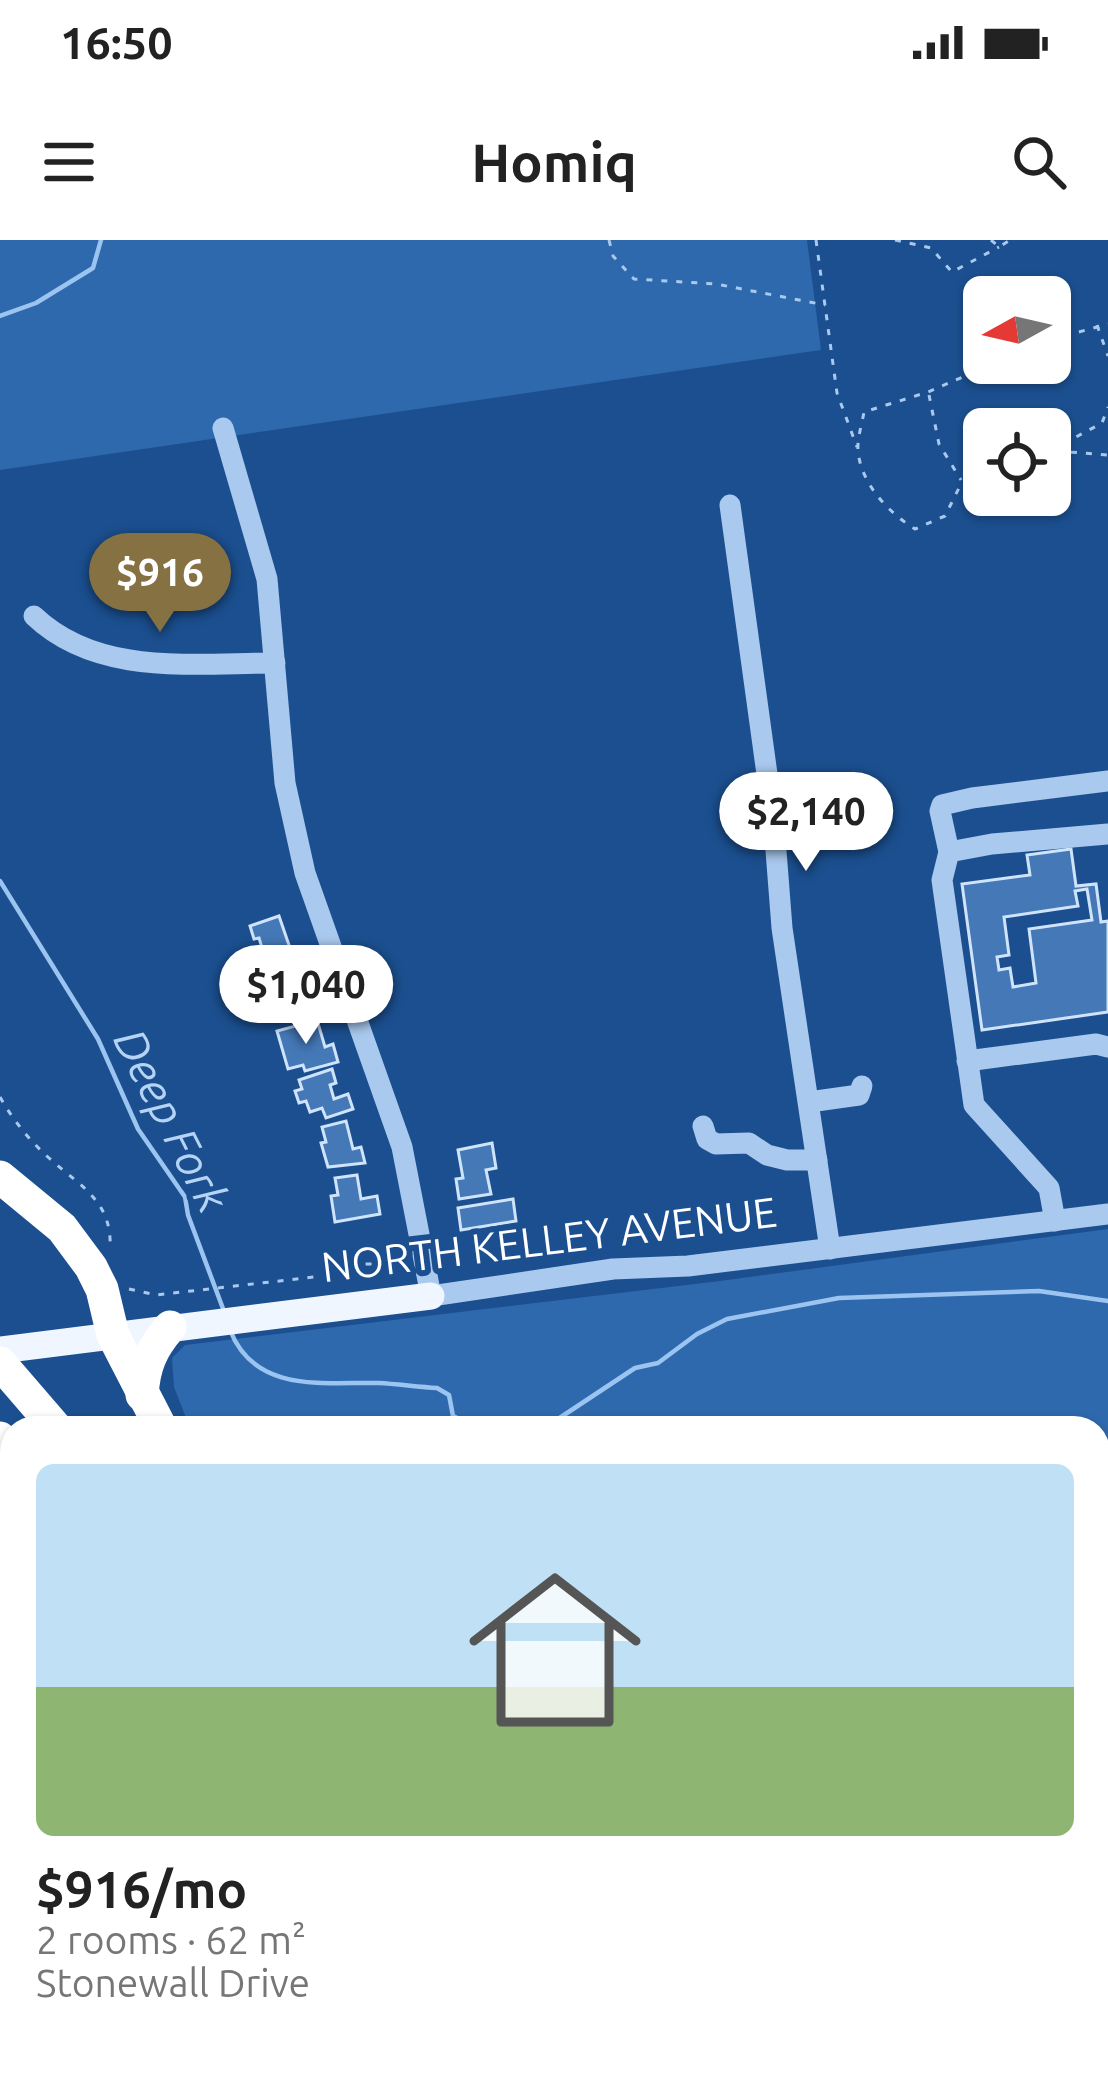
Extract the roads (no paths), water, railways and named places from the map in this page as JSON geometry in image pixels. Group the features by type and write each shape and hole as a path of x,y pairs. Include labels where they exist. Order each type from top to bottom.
{"highway":[{"path":"0,1177 80,1250 102,1289 113,1335 154,1416"},
{"path":"142,1395 143,1370 153,1347 170,1327"},
{"path":"0,1363 45,1416"}],"main road":[{"name":"NORTH KELLEY AVENUE","path":"0,1350 431,1297"}],"street":[{"path":"223,428 267,579 285,783 305,872 402,1148 431,1297"},
{"path":"730,505 774,826 782,928 830,1249"},
{"path":"34,616 49,630 97,653 146,664 275,663"},
{"path":"1055,1221 1049,1188 974,1105 942,880 949,852 939,821 942,805 1108,781"},
{"path":"949,852 1108,834"},
{"path":"967,1061 1096,1044 1108,1047"},
{"path":"809,1102 851,1098 859,1095 862,1086"},
{"path":"703,1126 707,1138 716,1144 749,1143 767,1155 787,1160 817,1160"},
{"name":"NORTH KELLEY AVENUE","path":"431,1297 614,1269 688,1267 1108,1214"}],"waterway":[{"name":"Deep Fork","path":"0,316 36,303 93,268 101,240"},
{"name":"Deep Fork","path":"0,881 98,1039 138,1129 185,1197 225,1314"},
{"name":"Deep Fork","path":"563,1416 635,1368 658,1363 727,1319 839,1298 1039,1291 1108,1301"},
{"name":"Deep Fork","path":"230,1330 241,1351 274,1375 314,1383 437,1388 449,1395 453,1416"}]}
